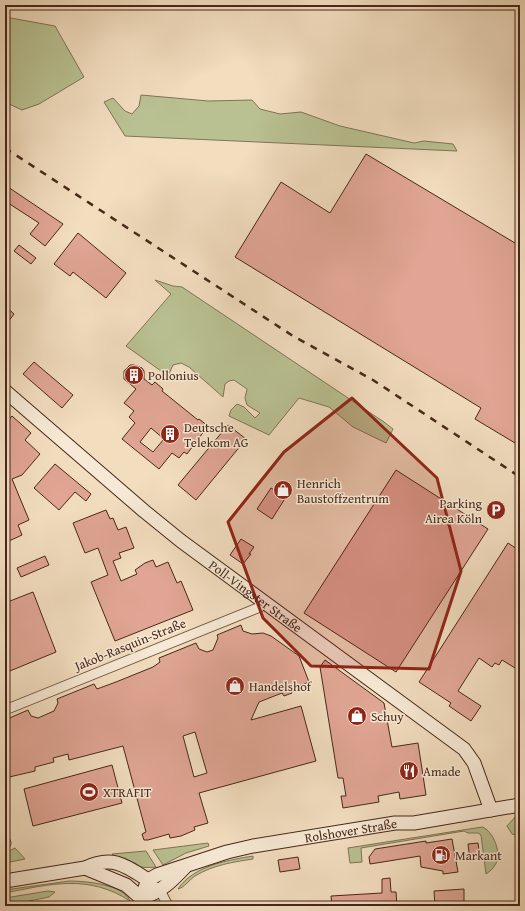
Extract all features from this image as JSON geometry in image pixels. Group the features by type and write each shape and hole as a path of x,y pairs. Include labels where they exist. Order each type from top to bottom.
{"street":[{"name":"Poll-Vingster Straße","path":"5,390 144,511 464,749 474,764 490,810"},
{"name":"Jakob-Rasquin-Straße","path":"5,710 260,607 263,601"},
{"name":"Rolshover Straße","path":"148,880 169,870 185,867 227,852 254,846 395,823 414,823 520,805"},
{"path":"5,881 86,868 97,863 107,861 134,871 148,880 159,890 168,906"},
{"name":"Rolshover Straße","path":"142,903 171,883 185,867"},
{"path":"86,868 126,885 142,903"},
{"path":"142,903 148,880"}],"highlighted area":[{"path":"352,398 437,478 461,571 429,669 311,666 263,618 228,522 284,452"}],"green space":[{"path":"5,17 55,26 84,77 39,104 22,110 5,102"},
{"path":"141,95 208,101 252,100 260,109 280,114 301,112 340,126 414,143 424,141 453,144 457,151 125,136 104,102 113,98 125,111 132,114 139,106"},
{"path":"155,280 173,286 182,287 384,422 393,429 386,443 353,427 329,407 299,398 269,435 229,416 231,410 237,404 244,407 255,418 260,413 247,405 245,398 247,389 234,380 225,384 223,397 189,367 181,363 173,365 168,376 126,346 171,294"},
{"path":"520,815 520,843 516,835 512,834 507,826 516,816"},
{"path":"482,827 490,833 496,843 498,855 494,866 486,874 481,835 478,833 468,833 464,831 361,848 362,862 350,863 348,848"},
{"path":"208,843 209,846 186,853 163,865 153,850"},
{"path":"15,848 25,859 5,863 5,853"},
{"path":"146,851 156,867 132,865 121,861 112,854"},
{"path":"253,856 253,859 231,863 202,872 178,889 193,875 212,865"},
{"path":"69,881 93,883 112,887 126,895 130,901 100,887 84,884 54,884 5,893 5,890"},
{"path":"48,891 55,892 49,897 5,906 5,898"}],"building":[{"path":"366,154 520,246 520,446 475,419 481,408 235,257 281,182 330,213"},
{"path":"5,185 63,224 45,246 30,234 39,223 5,201"},
{"path":"78,233 126,273 106,298 73,272 70,276 54,264"},
{"path":"19,245 36,258 31,264 14,251"},
{"path":"5,306 14,314 5,326"},
{"path":"34,362 73,395 62,408 23,374"},
{"path":"130,365 142,368 144,371 144,379 152,385 155,382 163,389 162,391 198,420 199,419 208,426 187,454 184,452 179,458 172,453 159,469 122,439 135,423 129,417 134,411 124,403 136,389 124,379 124,371","holes":["151,428 164,439 153,452 140,442"]},
{"path":"12,416 31,433 25,440 40,454 22,475 12,479 29,520 18,525 22,535 9,541 5,531 5,424"},
{"path":"228,425 246,439 196,500 178,485"},
{"path":"55,464 91,494 86,501 75,492 59,510 34,488"},
{"path":"396,470 488,529 396,672 304,613"},
{"path":"271,488 286,497 272,519 257,509"},
{"path":"106,510 110,519 113,518 118,530 126,527 134,548 119,553 121,558 113,561 121,581 137,574 135,570 145,563 153,560 156,567 168,562 177,583 181,581 193,610 115,641 91,582 108,575 98,548 85,553 73,523"},
{"path":"241,539 254,547 249,554 251,554 243,564 230,555"},
{"path":"508,543 520,551 520,671 502,660 499,665 495,663 492,667 479,658 458,691 481,706 471,721 449,706 451,703 419,682"},
{"path":"45,556 49,565 21,577 17,568"},
{"path":"33,592 56,652 5,673 5,603"},
{"path":"241,625 243,631 252,634 263,633 271,636 299,656 309,682 291,689 292,693 284,696 282,693 259,702 251,720 301,706 316,761 199,793 208,823 194,827 195,830 181,836 170,838 169,834 148,840 144,840 142,834 146,832 123,746 69,760 68,754 53,758 54,762 35,767 35,771 5,778 5,720 28,710 31,716 38,718 54,711 58,703 57,699 94,684 97,689 116,682 153,667 160,662 159,658 196,643 199,649 207,652 213,650 218,638 217,635","holes":["195,732 207,773 194,777 183,736"]},
{"path":"325,660 384,703 392,747 418,743 426,795 400,799 399,792 378,796 379,802 343,808 341,796 346,796 343,778 338,778 320,667"},
{"path":"112,765 122,803 33,826 24,789"},
{"path":"452,839 458,872 443,874 443,871 421,867 420,856 370,864 369,857 375,849 426,841 426,843"},
{"path":"478,843 480,858 470,860 468,844"},
{"path":"298,857 300,869 280,872 278,860"},
{"path":"390,878 391,892 396,892 397,906 332,906 331,896 382,893 382,879"},
{"path":"464,889 464,906 435,906 434,891"}],"railway":[{"path":"5,148 293,336 373,380 520,477"}],"place":[{"name":"Pollonius","path":"134,375"},
{"name":"Deutsche Telekom AG","path":"170,434"},
{"name":"Henrich Baustoffzentrum","path":"283,490"},
{"name":"Parking Airea Köln","path":"496,510"},
{"name":"Handelshof","path":"235,686"},
{"name":"Schuy","path":"357,716"},
{"name":"Amade","path":"409,771"},
{"name":"XTRAFIT","path":"89,792"},
{"name":"Markant","path":"441,855"}]}
